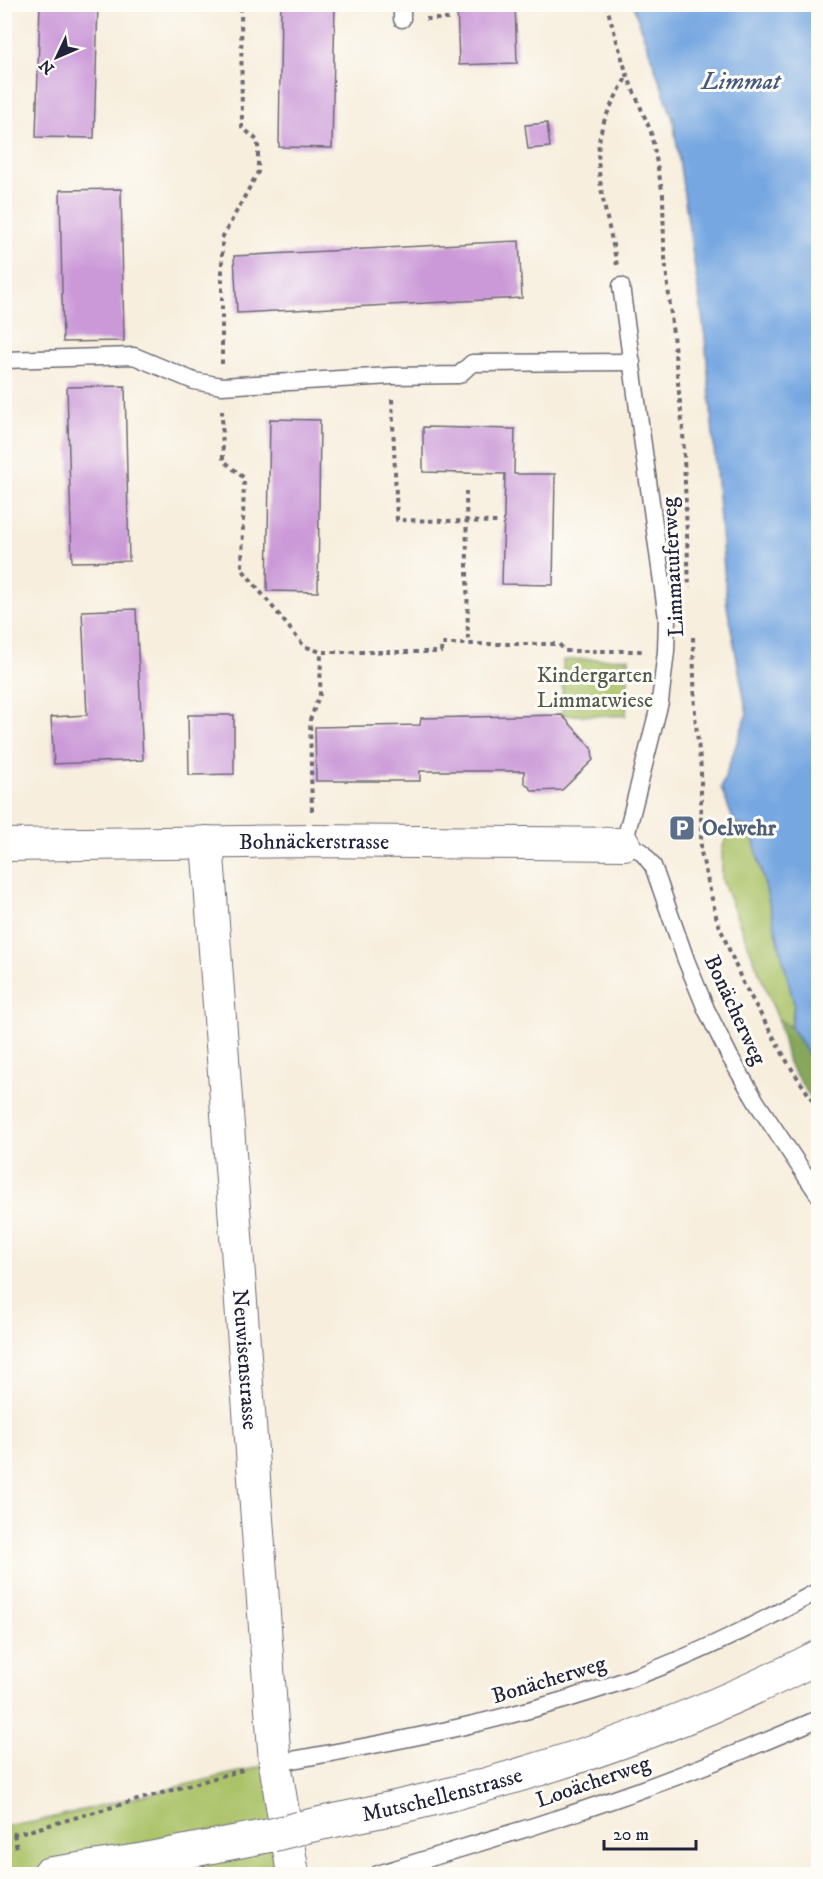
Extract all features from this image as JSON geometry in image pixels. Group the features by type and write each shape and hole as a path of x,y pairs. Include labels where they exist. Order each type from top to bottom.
{"main road":[{"name":"Mutschellenstrasse","path":"49,1875 142,1860 286,1831 446,1795 622,1742 735,1698 819,1658"}],"street":[{"name":"Bohnäckerstrasse","path":"4,845 313,841 624,843"},
{"name":"Neuwisenstrasse","path":"207,842 275,1763 293,1875"}],"lane":[{"path":"621,286 667,618 660,702 624,843"},
{"path":"4,360 134,356 194,381 222,386 391,376 459,375 472,363 632,362"},
{"name":"Bonächerweg","path":"624,843 641,851 653,866 686,960 706,1009 730,1057 763,1112 819,1194"},
{"name":"Bonächerweg","path":"275,1763 460,1729 568,1699 630,1679 696,1652 819,1591"},
{"name":"Looächerweg","path":"378,1875 642,1790 741,1753 819,1719"}],"path":[{"path":"241,4 242,127 258,141 258,172 222,238 222,386 223,460 244,478 242,569 304,646 321,652 441,652 442,644 560,644 565,651 666,651"},
{"name":"Limmatuferweg","path":"606,4 627,75 651,132 663,195 664,248 683,431 690,590"},
{"path":"422,12 422,19 449,19"},
{"path":"621,286 598,164 601,134 613,102 627,75"},
{"path":"391,376 397,520 497,522"},
{"path":"466,492 468,644"},
{"name":"Limmatuferweg","path":"693,635 695,715 701,769 701,852 717,920 742,981 788,1063 819,1109"},
{"path":"313,841 310,720 320,694 321,652"},
{"path":"4,1836 261,1764 275,1763"},
{"path":"14,1834 17,1849"}],"green space":[{"name":"Kindergarten Limmatwiese","path":"629,658 626,716 562,715 563,660"},
{"path":"734,822 751,829 794,1004 791,1028 778,1019 722,880 722,848"},
{"path":"778,1019 791,1028 818,1069 818,1109 788,1063"},
{"path":"275,1763 293,1874 5,1874 4,1826 34,1822"}],"water":[{"name":"Limmat","path":"633,5 818,5 818,1069 791,1028 794,1004 751,829 734,822 721,788 747,714 727,606 705,337 673,119"}],"building":[{"path":"40,4 98,4 94,138 36,137"},
{"path":"281,4 335,4 332,148 279,147"},
{"path":"457,4 515,4 517,63 459,65"},
{"path":"547,123 550,147 528,149 525,125"},
{"path":"121,189 124,341 63,342 60,190"},
{"path":"519,241 522,298 237,313 234,256"},
{"path":"125,386 129,561 72,562 67,387"},
{"path":"270,419 320,420 318,592 267,591"},
{"path":"423,427 515,429 514,474 555,474 553,585 502,584 505,474 423,472"},
{"path":"136,609 143,760 54,764 51,717 87,715 82,611"},
{"path":"188,715 234,715 234,774 189,775"},
{"path":"562,715 592,748 593,760 562,790 533,791 524,782 524,771 420,771 420,781 316,781 315,727 420,725 421,718"}],"place":[{"name":"Oelwehr","path":"682,828"}]}
